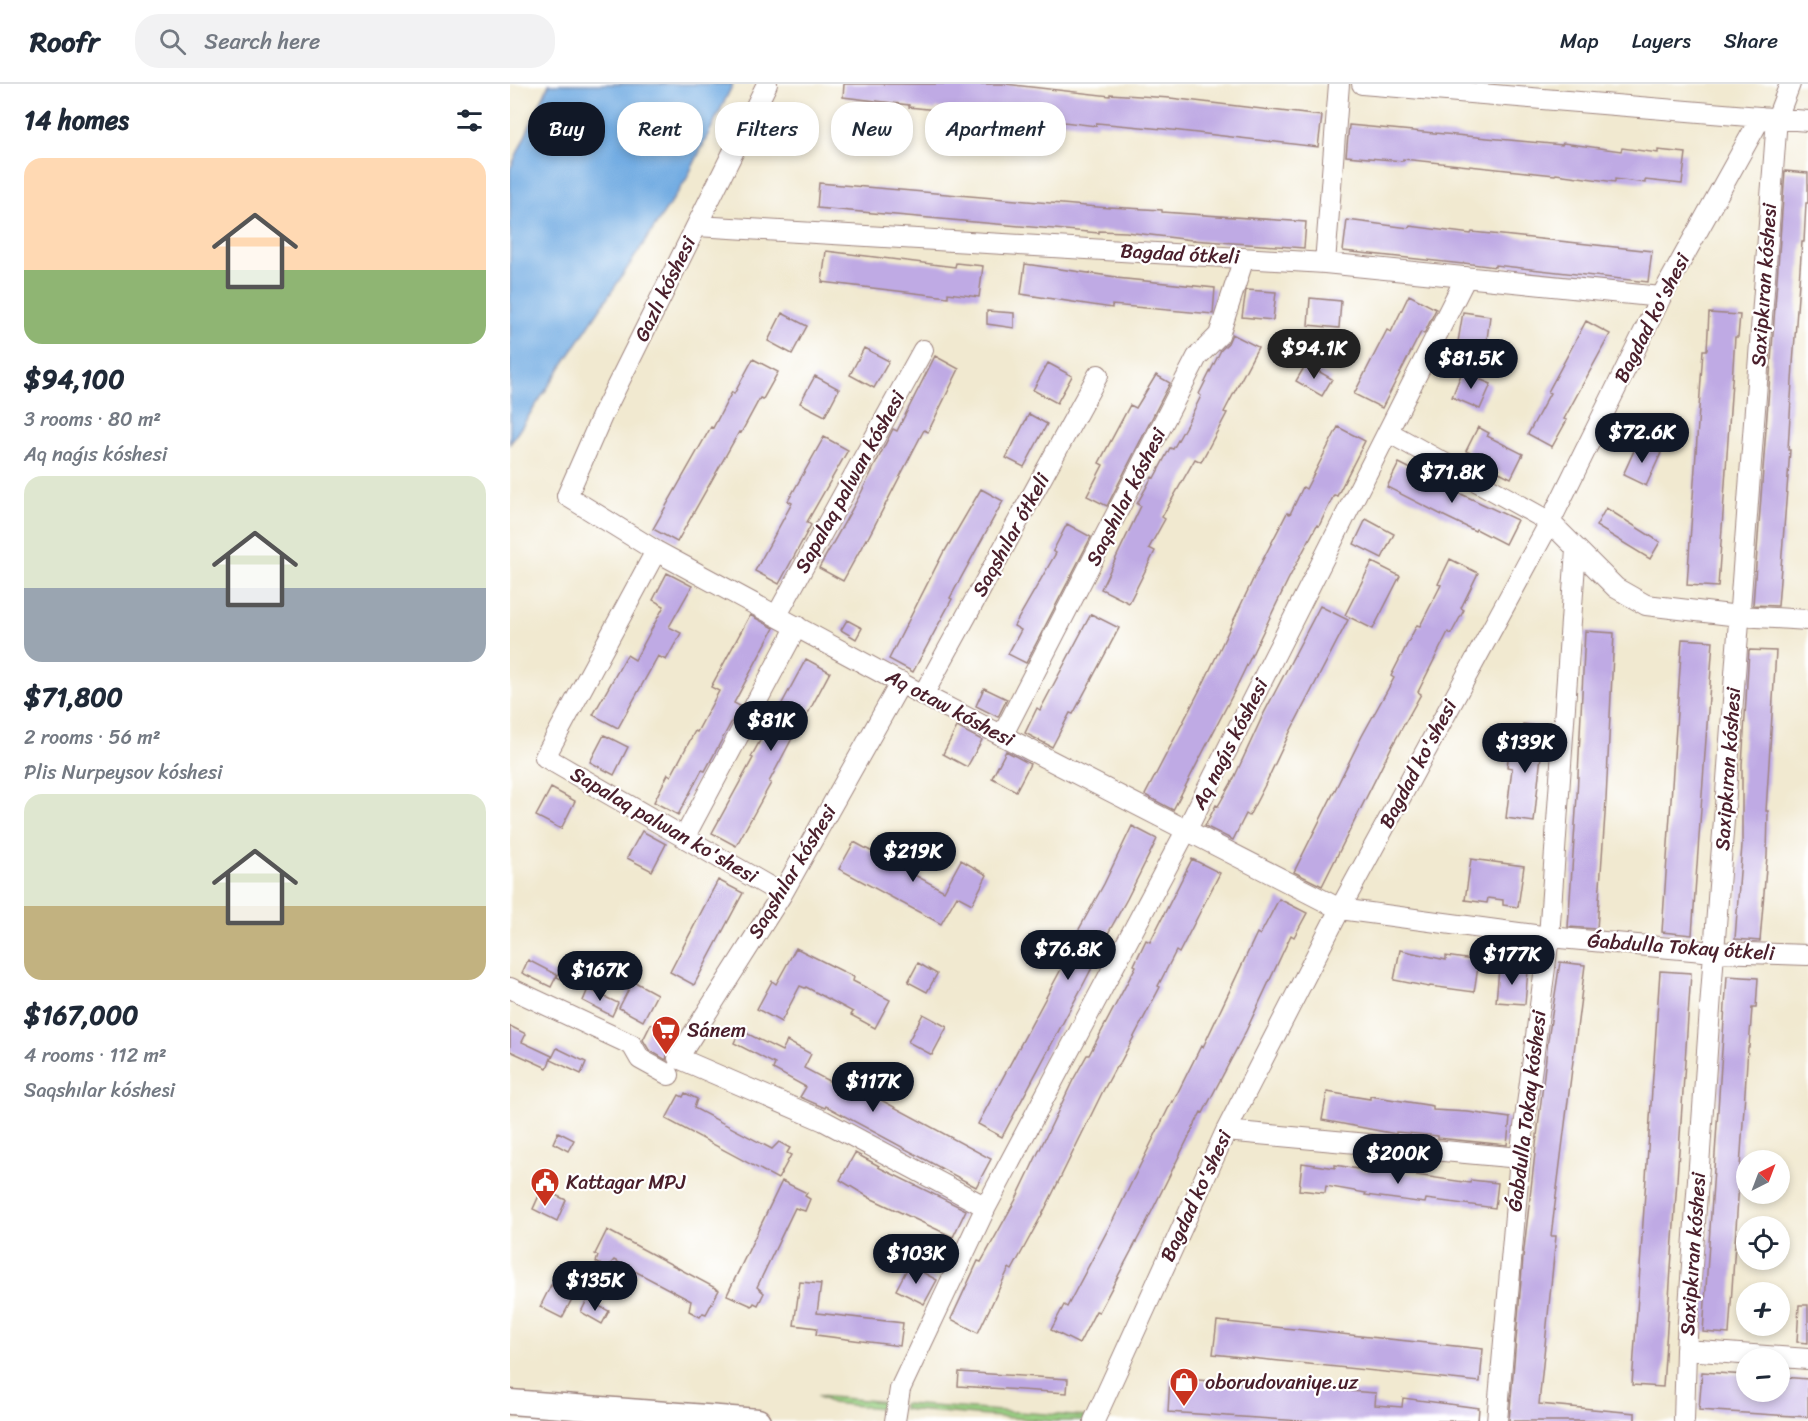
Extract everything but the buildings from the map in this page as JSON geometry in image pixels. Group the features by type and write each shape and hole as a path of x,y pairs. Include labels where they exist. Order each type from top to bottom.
{"main road":[{"path":"510,1402 758,1421"}],"street":[{"name":"Gazlı kóshesi","path":"567,496 602,416 767,84"},
{"path":"1325,263 1339,84"},
{"path":"1362,84 1808,121"},
{"path":"1769,117 1790,84"},
{"name":"Bagdad ko'shesi","path":"1094,1421 1226,1131 1340,909 1550,522 1661,297 1769,117"},
{"name":"Saxipkıran kóshesi","path":"1684,1421 1686,1350 1739,616 1769,117"},
{"name":"Bagdad ótkeli","path":"696,226 1325,263 1661,297"},
{"name":"Saqshılar kóshesi","path":"1002,736 1197,357 1219,335 1244,258"},
{"name":"Aq naǵıs kóshesi","path":"895,1421 900,1389 986,1207 1186,831 1466,278"},
{"name":"Sapalaq palwan kóshesi","path":"777,615 923,350"},
{"name":"Saqshılar ótkeli","path":"923,694 1098,375"},
{"path":"1388,432 1550,522 1616,588 1646,605 1739,616 1808,620"},
{"name":"Aq otaw kóshesi","path":"567,496 656,551 923,694 1340,909"},
{"name":"Ǵabdulla Tokay kóshesi","path":"1497,1421 1520,1158 1549,937 1576,549"},
{"name":"Sapalaq palwan ko'shesi","path":"656,551 545,757 782,894"},
{"path":"685,836 797,626"},
{"name":"Saqshılar kóshesi","path":"673,1067 782,894 901,682"},
{"name":"Ǵabdulla Tokay ótkeli","path":"1340,909 1549,937 1714,952 1808,955"},
{"path":"510,988 632,1046 640,1059 673,1067 824,1121 986,1207"},
{"path":"1226,1131 1520,1158"},
{"path":"1686,1350 1808,1359"}],"green space":[{"path":"817,1396 885,1402 881,1408 832,1403"},
{"path":"903,1404 1086,1417 1083,1421 1052,1421 903,1409"}],"water":[{"path":"549,84 733,84 724,102 715,102 715,121 703,145 703,102 617,102 617,156 698,156 686,180 510,444 510,169 528,130 528,156 605,156 605,102 541,102"}],"place":[{"name":"Sánem","path":"666,1056"},
{"name":"Kattagar MPJ","path":"545,1208"},
{"name":"oborudovaniye.uz","path":"1184,1408"}]}
